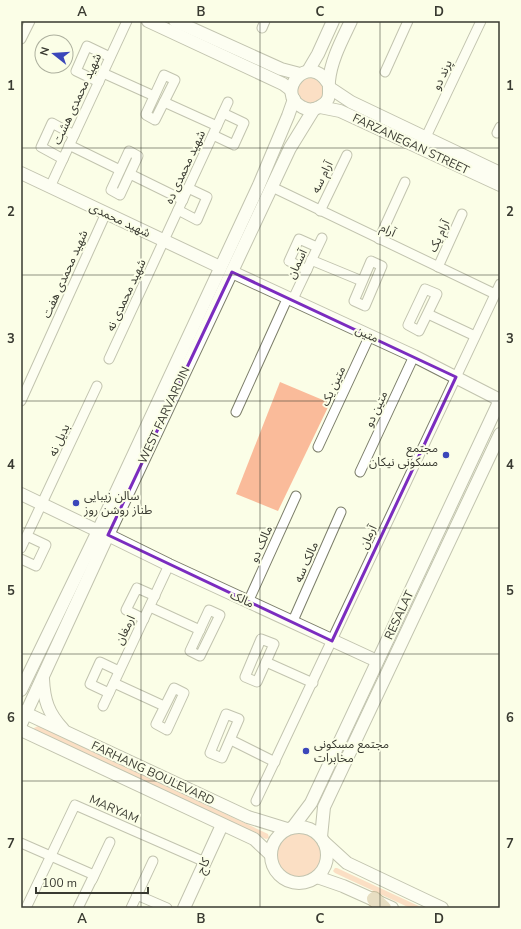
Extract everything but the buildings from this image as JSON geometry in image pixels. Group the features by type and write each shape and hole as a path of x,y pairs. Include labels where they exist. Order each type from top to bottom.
{"street":[{"path":"21,39 30,21"},
{"name":"شهید محمدی هشت","path":"50,187 127,21"},
{"path":"148,21 282,84 302,108 317,108 328,99 333,61 351,21"},
{"path":"175,21 281,69 304,73 314,71 325,78 329,86"},
{"path":"292,95 292,84 304,73 318,54 333,21"},
{"path":"385,72 408,21"},
{"name":"پرند دو","path":"425,138 481,21"},
{"path":"99,82 76,71 88,46 110,57"},
{"path":"103,73 154,96"},
{"path":"163,75 174,80 156,120 146,115 154,96 163,75"},
{"name":"FARZANEGAN STREET","path":"329,86 351,102 500,173"},
{"name":"WEST FARVARDIN","path":"23,716 43,677 103,533 220,267 259,185 288,116 292,95"},
{"path":"164,102 217,126"},
{"name":"شهید محمدی ده","path":"164,241 228,102"},
{"name":"WEST FARVARDIN","path":"21,690 103,533 232,272 290,148 317,108"},
{"name":"FARZANEGAN STREET","path":"317,108 340,111 500,185"},
{"path":"213,135 234,146 244,123 223,113"},
{"path":"63,159 41,147 52,123 74,135"},
{"path":"69,145 120,170"},
{"path":"130,152 138,156 120,195 111,190 120,170 130,152"},
{"name":"آرام سه","path":"320,211 347,155"},
{"name":"شهید محمدی","path":"21,173 220,267"},
{"path":"130,174 183,200"},
{"path":"379,239 405,182"},
{"name":"آرام","path":"272,187 495,294"},
{"path":"178,210 197,220 208,197 188,188"},
{"name":"شهید محمدی هفت","path":"21,401 106,213"},
{"name":"آرام یک","path":"438,267 462,214"},
{"name":"آسمان","path":"236,412 291,298 307,270 322,238"},
{"path":"307,270 289,261 299,239 317,247"},
{"name":"شهید محمدی نه","path":"109,359 164,241"},
{"path":"311,260 362,281"},
{"name":"متین","path":"232,272 414,356 500,400"},
{"name":"آرمان","path":"256,801 500,284"},
{"path":"428,314 475,336"},
{"name":"متین یک","path":"318,447 370,335"},
{"name":"متین دو","path":"360,472 414,356"},
{"name":"بدیل نه","path":"21,548 98,386"},
{"name":"RESALAT","path":"290,828 311,803 500,400"},
{"name":"RESALAT","path":"323,840 324,807 500,434"},
{"name":"مالک","path":"21,494 292,623 377,661"},
{"name":"مالک دو","path":"248,602 296,496"},
{"name":"مالک سه","path":"292,623 341,512"},
{"path":"21,559 36,566 46,545 27,536"},
{"name":"ارمغان","path":"103,706 169,565"},
{"path":"144,619 126,610 137,588 155,596"},
{"path":"150,607 200,630"},
{"path":"109,693 90,684 100,662 119,671"},
{"path":"266,662 312,683"},
{"path":"21,674 34,663"},
{"path":"43,677 44,692 48,706 54,719 66,733"},
{"path":"114,683 164,706"},
{"name":"FARHANG BOULEVARD","path":"23,716 66,733 248,817 290,828"},
{"name":"FARHANG BOULEVARD","path":"21,730 254,839 271,855"},
{"path":"231,740 275,762"},
{"name":"MARYAM","path":"26,908 75,805 205,862"},
{"name":"کاج","path":"184,908 222,825"},
{"path":"323,840 327,854 327,861 317,877 306,882 299,883 287,881 277,873 272,862 271,855 273,843 277,837 290,828 305,827 311,829 323,840 347,863 442,908"},
{"path":"78,908 110,842"},
{"path":"21,843 94,875 78,908"},
{"path":"131,908 153,860"},
{"path":"317,877 343,886 379,904 392,908"},
{"path":"137,895 167,908"}],"highlighted area":[{"path":"232,272 456,377 332,641 108,535"}],"shaded area":[{"path":"311,78 321,81 324,91 321,101 311,104 301,101 298,91 301,81"},
{"path":"280,382 330,403 278,511 236,494"},
{"path":"38,726 268,834 269,838 266,839 35,731 34,728"},
{"path":"299,831 312,835 318,841 322,854 318,867 312,873 299,877 286,873 280,867 276,854 280,841 286,835"},
{"path":"335,868 423,908 410,908 335,873 333,871"}],"place":[{"name":"مجتمع مسکونی نیکان","path":"446,455"},
{"name":"سالن زیبایی طناز روشن روز","path":"76,503"},
{"name":"مجتمع مسکونی مخابرات","path":"306,751"}]}
